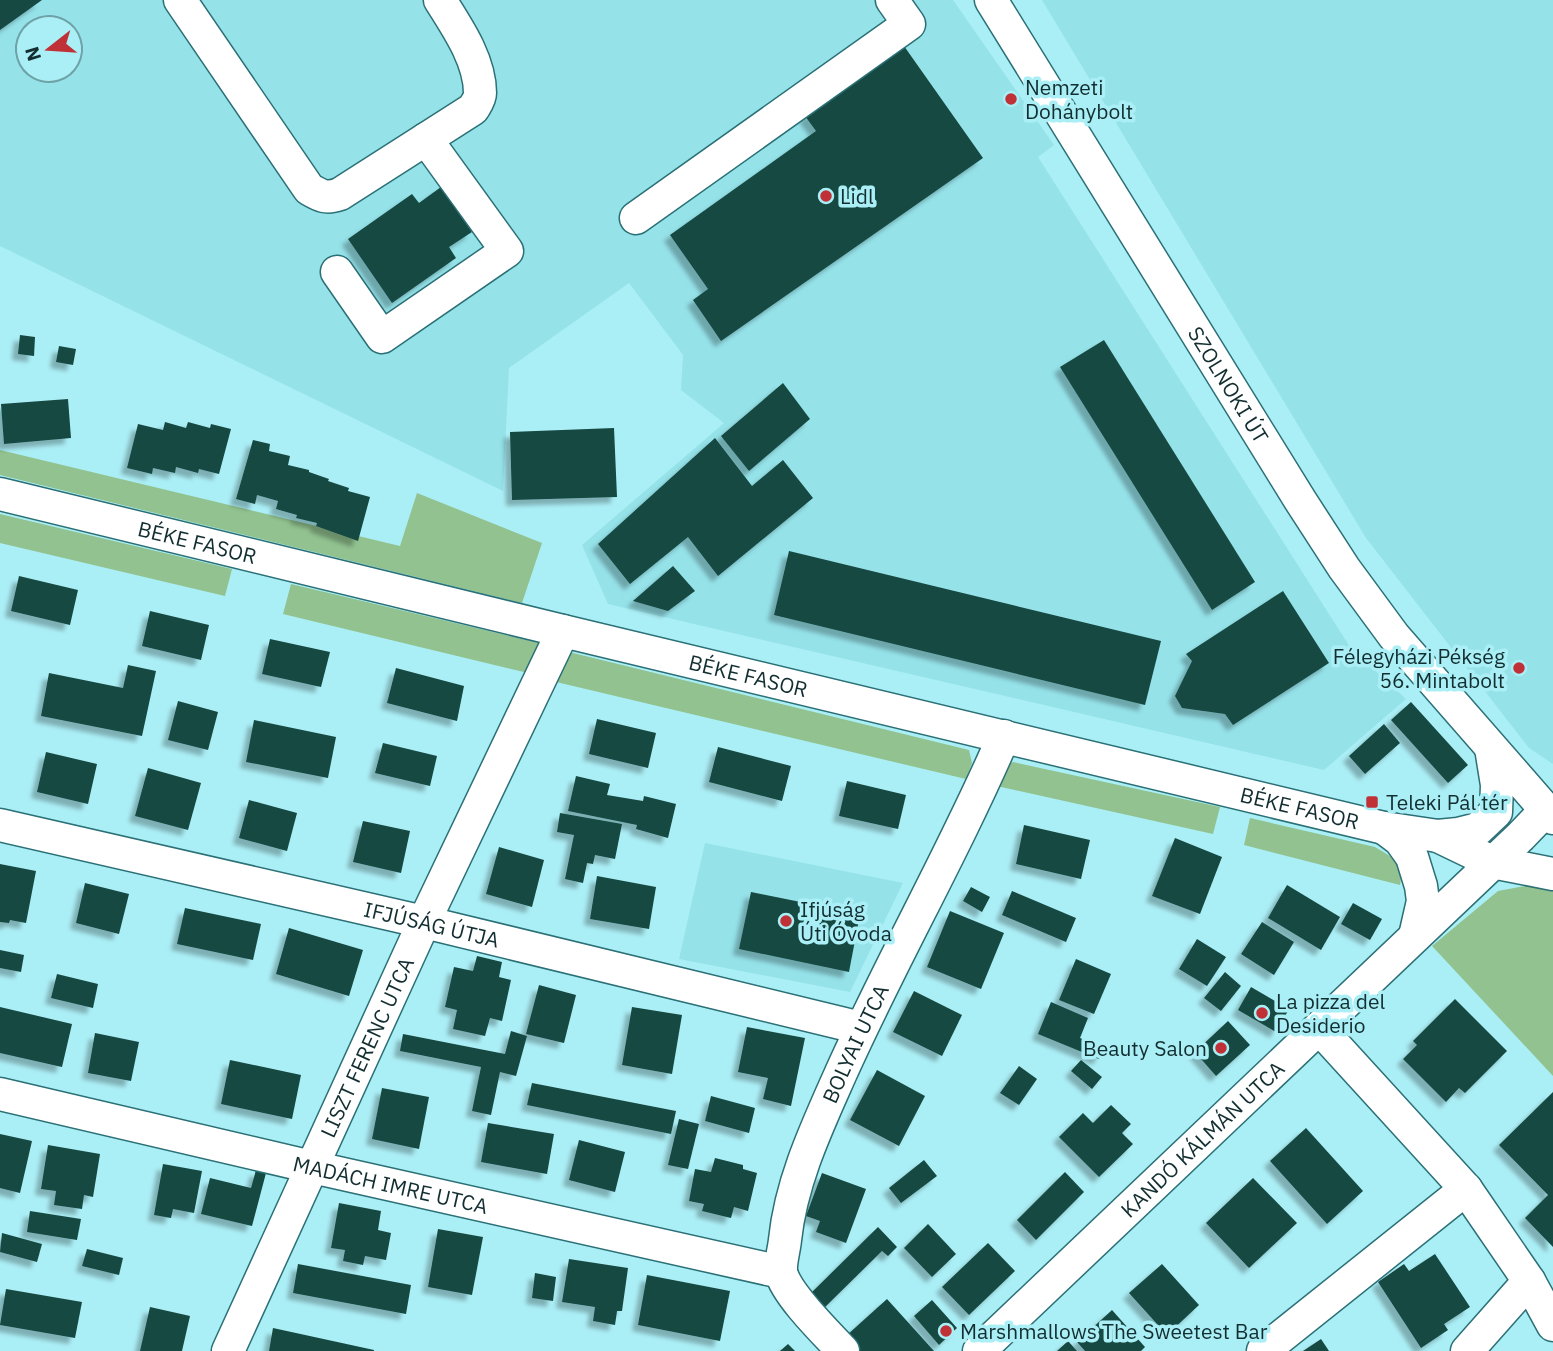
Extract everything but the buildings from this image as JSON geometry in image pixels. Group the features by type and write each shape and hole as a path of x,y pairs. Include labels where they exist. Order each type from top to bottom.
{"street":[{"path":"180,0 309,189 320,196 331,197 340,194 473,109 480,96 476,72 466,43 440,0"},
{"path":"636,218 909,24 892,0"},
{"name":"SZOLNOKI ÚT","path":"991,0 1300,500 1345,568 1394,636 1549,814"},
{"path":"337,272 382,337 507,251 426,139"},
{"name":"BÉKE FASOR","path":"0,494 1384,828 1438,836 1492,862"},
{"name":"LISZT FERENC UTCA","path":"228,1351 424,922 564,631"},
{"name":"BOLYAI UTCA","path":"781,1272 787,1220 806,1151 861,1028 982,788 1004,736"},
{"path":"1491,748 1497,785 1492,862 1553,874"},
{"path":"1438,836 1478,829 1496,812"},
{"name":"KANDÓ KÁLMÁN UTCA","path":"979,1351 1492,862 1549,814"},
{"name":"IFJÚSÁG ÚTJA","path":"0,825 424,922 861,1028"},
{"path":"1384,828 1400,840 1412,857 1421,886 1423,901 1415,936"},
{"path":"1319,1028 1466,1189 1529,1281 1553,1325"},
{"name":"MADÁCH IMRE UTCA","path":"0,1094 781,1272"},
{"path":"1263,1351 1466,1189"},
{"path":"781,1272 791,1292 843,1351"},
{"path":"1466,1351 1529,1281"}],"shaded area":[{"path":"0,0 953,0 1054,145 1038,157 1350,647 1406,699 1324,770 608,604 582,545 724,423 681,390 683,355 629,283 509,368 503,491 0,246"},
{"path":"1042,0 1553,0 1553,764 1529,748 1366,538"},
{"name":"Ifjúság Úti Óvoda","path":"705,843 903,883 850,992 679,959"}],"green space":[{"path":"0,450 400,546 417,493 542,543 522,603 0,475"},
{"path":"0,514 232,569 225,596 0,543"},
{"path":"291,584 539,643 528,673 283,614"},
{"path":"569,652 969,750 972,763 966,779 552,681"},
{"path":"1013,762 1220,807 1213,834 992,785 1000,767"},
{"path":"1250,818 1375,847 1395,859 1402,873 1400,885 1244,845"},
{"path":"1535,884 1553,888 1553,1076 1432,946 1498,891"}],"place":[{"name":"Nemzeti Dohánybolt","path":"1011,99"},
{"name":"Lidl","path":"826,196"},
{"name":"Félegyházi Pékség 56. Mintabolt","path":"1519,668"},
{"name":"Teleki Pál tér","path":"1372,802"},
{"name":"Ifjúság Úti Óvoda","path":"786,921"},
{"name":"La pizza del Desiderio","path":"1262,1013"},
{"name":"Beauty Salon","path":"1221,1048"},
{"name":"Marshmallows The Sweetest Bar","path":"946,1331"}]}
